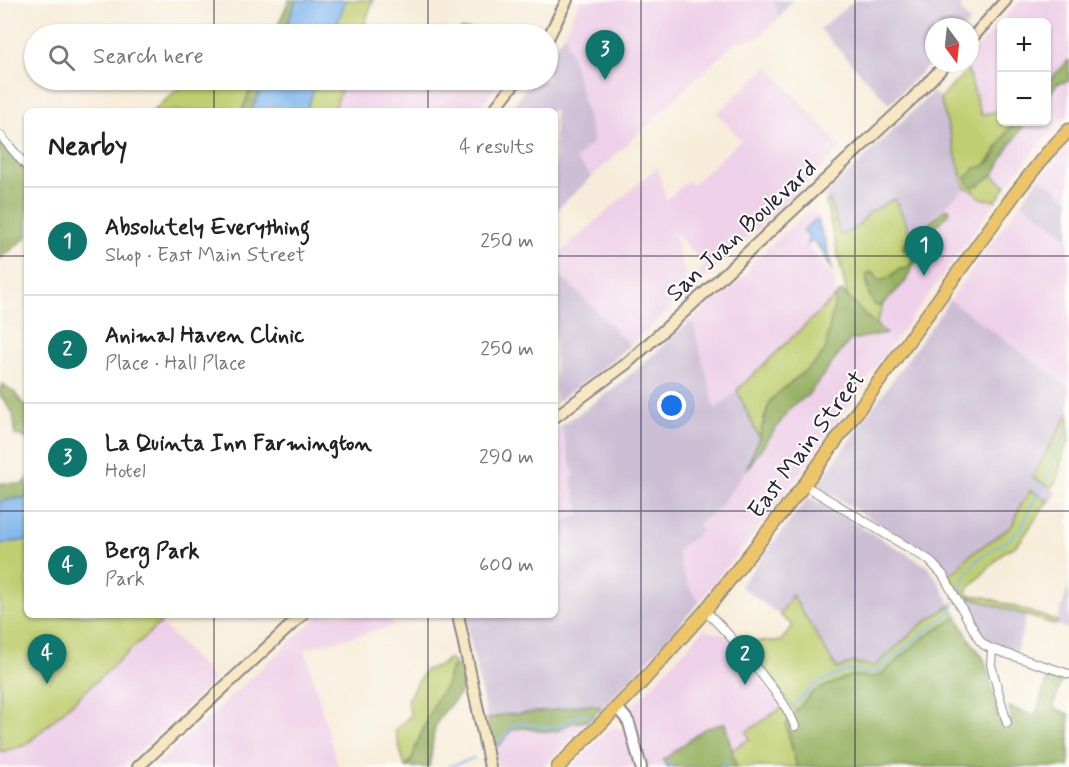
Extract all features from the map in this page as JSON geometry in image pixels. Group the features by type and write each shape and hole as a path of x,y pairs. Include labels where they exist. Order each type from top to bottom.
{"main road":[{"path":"555,24 567,0"},
{"path":"979,30 1006,0"},
{"name":"San Juan Boulevard","path":"558,415 626,364 676,319 938,72"},
{"path":"495,108 509,90"},
{"name":"East Main Street","path":"558,767 661,662 705,611 804,485 1014,195 1047,153 1069,130"},
{"path":"138,767 299,618"},
{"path":"459,618 490,767"}],"street":[{"path":"0,135 24,163"},
{"path":"804,485 929,560 943,575 984,645 1069,674"},
{"path":"705,611 733,639 771,686 790,713 795,726"},
{"path":"992,649 991,665 1007,723"},
{"path":"617,708 629,723 641,767"}],"shaded area":[{"path":"580,0 774,0 779,18 759,37 734,43 592,177 576,159 594,141 564,34"},
{"path":"774,0 793,0 779,18"},
{"path":"855,0 958,0 967,18 925,18 925,69 889,104 820,29"},
{"path":"1021,0 1069,0 1069,60 1051,78 1051,18 1004,18"},
{"path":"997,26 997,111 981,116 969,72 979,72 979,45"},
{"path":"564,34 566,35 594,141 576,159 592,177 558,208 558,108 511,108 525,90 558,90 558,43"},
{"path":"768,66 842,148 630,345 558,272 558,254 657,167 666,200 687,181 692,185 741,140 717,113","holes":["674,232 706,265 687,283"]},
{"path":"1069,81 1069,114 1041,143 1006,186 992,175 1023,126 1051,126 1051,92 1057,84"},
{"path":"341,90 494,90 479,108 335,108"},
{"path":"933,92 940,98 965,188 912,237 894,199 870,212 856,228 840,235 830,200 826,203 824,196"},
{"path":"1069,143 1069,199 1040,177"},
{"path":"1040,177 1069,199 1069,237 1021,202"},
{"path":"965,188 972,190 981,198 996,201 772,511 700,601 692,592 683,572 677,557 678,550 701,531 698,526 718,509 791,406 807,396 851,340 885,333 876,325 883,304 906,281 921,253 923,241 946,217 945,209 941,211"},
{"path":"1021,202 1069,237 1069,321 1067,324 1069,342 1066,346 1069,387 950,300"},
{"path":"810,209 820,218 826,236 825,239 823,238 816,219 805,228 809,235 807,245 834,279 836,296 715,410 694,325 690,321 727,287 735,284 748,273 751,264"},
{"path":"558,272 630,345 558,401"},
{"path":"950,300 1069,387 1069,413 1032,476 1057,492 1051,503 1031,491 1012,526 967,558 957,570 949,575 932,556 820,488 818,484"},
{"path":"690,321 694,325 715,409 737,390 759,438 746,470 718,509 698,525 702,531 677,553 692,592 700,601 645,664 602,708 593,705 579,705 487,719 466,618 558,618 558,523 580,515 571,478 574,477 561,426 635,371"},
{"path":"561,426 574,478 571,479 580,515 558,523 558,428"},
{"path":"811,498 927,566 951,605 922,624 875,666 852,663 837,669 793,596 780,615 740,586 807,499"},
{"path":"1069,585 1069,629 1056,625"},
{"path":"969,597 1027,615 1017,651 986,640 967,606"},
{"path":"316,618 389,618 394,626 305,649 338,767 155,767"},
{"path":"161,623 214,679 122,767 0,767 0,752 26,745"},
{"path":"705,628 708,631 724,634 783,707 746,732 750,739 731,750 724,724 664,760 667,767 647,767 634,705"},
{"path":"588,721 543,767 498,767 493,748 500,745 514,729 525,728 548,732 559,730 571,723"},
{"path":"615,728 626,732 635,767 572,767 609,730"}],"green space":[{"path":"289,0 296,0 288,24 278,24"},
{"path":"346,0 373,0 365,24 337,24"},
{"path":"1069,60 1069,81 1057,84 1051,92 1051,78"},
{"path":"969,72 981,115 997,111 997,126 1013,126 982,168 980,184 992,175 1006,186 996,201 981,198 972,190 965,188 940,98"},
{"path":"177,90 250,90 243,108 156,108"},
{"path":"250,90 261,90 252,108 243,108"},
{"path":"313,90 341,90 335,108 307,108"},
{"path":"1023,126 995,173 980,184 973,187 969,185 966,178 975,168 981,167 990,160 1011,127"},
{"path":"0,140 24,168 24,239 0,259"},
{"path":"895,199 912,237 903,249 914,257 907,268 899,269 890,277 880,281 867,275 867,288 879,306 883,304 876,325 848,298 826,203 830,200 840,235 856,228 870,212"},
{"path":"945,209 950,211 923,240 920,254 906,281 883,304 875,305 869,295 867,275 870,272 875,274 880,281 890,277 899,269 909,266 914,257 903,249 904,245"},
{"path":"842,291 886,333 850,340 807,396 791,407 746,470 770,401 816,362 825,351 836,296"},
{"path":"836,296 825,351 816,362 789,384 767,409 759,438 737,390"},
{"path":"3,384 16,394 24,406 24,437 14,435 13,413 0,395"},
{"path":"1069,413 1069,442 1057,480 1051,488 1032,477"},
{"path":"0,483 24,484 24,498 0,502"},
{"path":"1031,490 1048,501 1021,540 1004,552 966,591 969,595 985,597 1057,621 1056,625 969,597 967,606 949,575 957,570 966,558 1012,526 1021,504"},
{"path":"24,540 24,618 166,618 26,745 0,752 0,544"},
{"path":"792,595 837,669 852,663 875,666 922,624 951,605 957,617 924,637 880,675 845,678 811,694 796,712 747,650 759,641 781,641 793,626 780,615"},
{"path":"957,617 984,659 1002,724 1012,721 1009,707 1035,716 1048,675 1062,679 1053,708 1069,714 1069,767 797,767 786,725 811,694 852,676 875,677 880,675 924,637"},
{"path":"447,659 453,660 454,665 449,673 447,684 437,698 413,757 405,767 395,730 411,715 407,700 425,670 443,664"},
{"path":"454,665 462,668 462,688 436,725 429,767 407,767 437,698 447,684 449,673"},
{"path":"579,705 593,705 602,708 588,721 571,723 559,730 548,732 525,728 514,729 500,745 493,748 487,719"},
{"path":"783,707 789,719 786,725 797,767 736,767 731,750 750,739 746,732"},
{"path":"725,723 736,767 667,767 663,760 704,729"}],"water":[{"path":"296,0 346,0 337,24 288,24"},
{"path":"261,90 313,90 307,108 252,108"},
{"path":"816,219 825,239 832,271 823,252 814,242 807,245 809,235 803,232"},
{"path":"24,498 24,540 0,544 0,502"}],"waterway":[{"path":"958,596 965,577 975,563 1022,528 1029,510 1047,479 1055,452 1069,428"},
{"path":"794,705 815,685 843,672 853,670 876,672 949,613 955,601"},
{"path":"499,743 515,724 558,727 584,714 589,717"},
{"path":"448,767 474,758"},
{"path":"722,767 726,759"},
{"path":"666,762 671,767"}],"place":[{"name":"La Quinta Inn Farmington","path":"605,80"},
{"name":"Absolutely Everything","path":"924,276"},
{"name":"Berg Park","path":"47,684"},
{"name":"Animal Haven Clinic","path":"745,685"}]}
